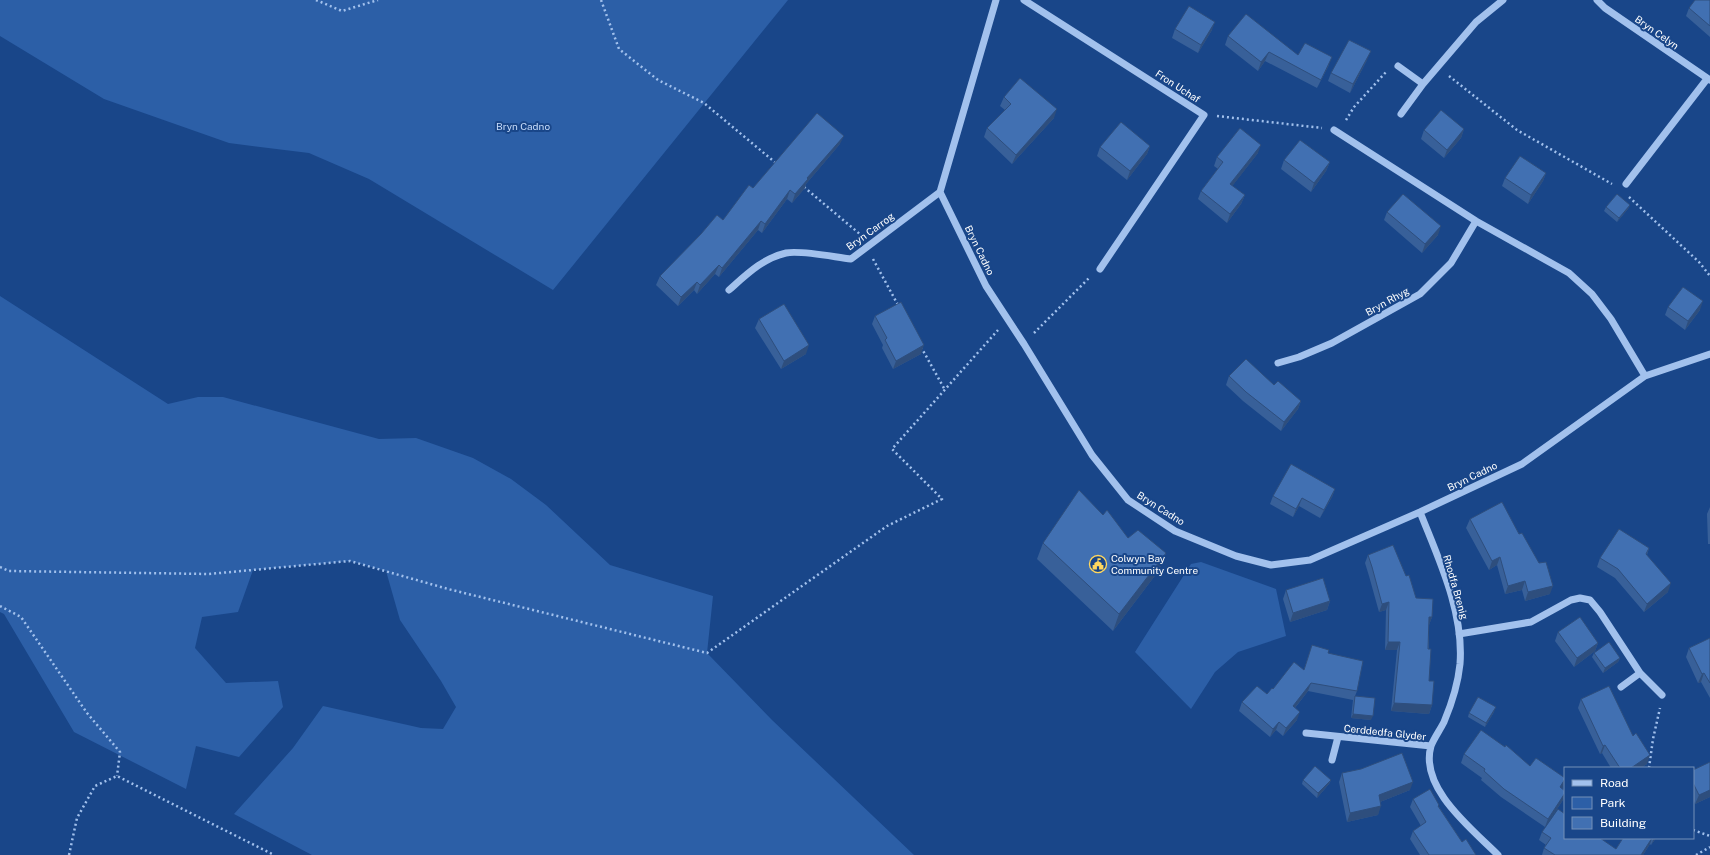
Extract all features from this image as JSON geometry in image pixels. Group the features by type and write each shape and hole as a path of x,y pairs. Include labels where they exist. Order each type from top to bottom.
{"street":[{"path":"940,192 996,0"},
{"name":"Fron Uchaf","path":"1024,0 1204,115 1100,269"},
{"path":"1401,114 1437,66 1476,22 1503,0"},
{"name":"Bryn Celyn","path":"1597,0 1605,8 1708,80 1626,184"},
{"path":"1398,66 1423,84"},
{"path":"1336,131 1476,221 1569,273 1592,294 1611,319 1644,376"},
{"name":"Bryn Carrog","path":"729,290 749,272 772,257 787,253 802,253 851,259 940,192"},
{"name":"Bryn Cadno","path":"940,192 986,286 1024,344 1092,455 1128,500 1175,531 1236,556 1272,565 1310,560 1420,512 1522,464 1644,376 1710,354"},
{"name":"Bryn Rhyg","path":"1278,363 1299,357 1332,343 1420,294 1451,263 1476,221"},
{"name":"Rhodfa Brenig","path":"1420,512 1443,571 1459,634 1460,663 1454,697 1431,746 1429,763 1434,783 1450,806 1498,855"},
{"path":"1459,634 1531,622 1570,600 1580,598 1590,600 1600,612 1640,673 1662,696"},
{"path":"1621,687 1640,673"},
{"name":"Cerddedfa Glyder","path":"1306,733 1431,746"},
{"name":"Cerddedfa Glyder","path":"1332,760 1338,737"}],"path":[{"path":"316,0 342,11 378,0"},
{"path":"601,0 619,49 658,80 704,103 783,169"},
{"path":"1204,115 1336,131 1354,107 1390,67 1398,66"},
{"path":"1437,66 1517,130 1616,187"},
{"path":"801,185 862,235 866,247 900,308"},
{"path":"1628,196 1699,262 1710,276"},
{"path":"1024,344 1084,282 1100,269"},
{"path":"0,567 10,571 209,574 350,561 448,589 707,652 887,526 942,499 892,449 1008,319"},
{"path":"919,342 945,390"},
{"path":"0,606 21,617 87,713 120,752 117,776"},
{"path":"1649,767 1662,696"},
{"path":"69,855 77,818 95,786 117,776"},
{"path":"117,776 274,855"},
{"path":"1694,830 1710,836"},
{"path":"1696,855 1710,847"}],"green space":[{"name":"Bryn Cadno","path":"0,0 788,0 553,290 369,179 309,153 229,143 104,99 0,36"},
{"path":"0,296 168,404 198,397 223,397 379,439 416,438 473,458 511,479 546,505 610,565 713,596 707,653 772,720 914,855 312,855 234,814 293,748 323,706 421,728 443,729 456,707 441,681 400,620 386,571 350,561 253,570 238,612 202,617 195,648 226,683 278,681 283,707 239,757 196,746 186,789 74,732 4,614 0,612"},
{"path":"1201,562 1276,589 1286,636 1238,652 1215,672 1191,709 1135,652 1191,564"}],"building":[{"path":"1695,0 1710,0 1710,26 1689,8"},
{"path":"1189,6 1215,22 1201,45 1175,29"},
{"path":"1246,14 1298,55 1305,43 1332,57 1321,80 1269,52 1261,62 1228,36"},
{"path":"1349,40 1371,51 1353,84 1331,73"},
{"path":"1020,78 1057,109 1016,155 987,128 1011,104 1004,97"},
{"path":"1441,110 1464,129 1447,150 1424,130"},
{"path":"817,113 844,136 795,194 790,190 765,224 761,221 722,268 719,265 700,285 697,282 681,297 660,276 701,234 717,215 723,220 749,185 753,188"},
{"path":"1121,122 1150,146 1130,171 1100,147"},
{"path":"1240,128 1261,145 1230,184 1245,195 1230,214 1201,191 1223,162 1217,157"},
{"path":"1300,140 1330,162 1314,183 1284,160"},
{"path":"1520,156 1546,173 1531,195 1505,178"},
{"path":"1403,194 1441,226 1425,244 1387,212"},
{"path":"1617,194 1630,205 1619,218 1606,207"},
{"path":"1683,287 1703,301 1688,321 1668,307"},
{"path":"901,302 924,345 896,361 885,340 887,338 875,316"},
{"path":"784,304 809,345 784,361 759,319"},
{"path":"1246,359 1274,385 1278,381 1301,401 1284,422 1246,392 1229,376"},
{"path":"1291,464 1335,489 1324,510 1302,498 1296,509 1273,496"},
{"name":"Colwyn Bay Community Centre","path":"1079,490 1103,515 1107,510 1128,538 1138,530 1166,553 1119,614 1043,543"},
{"path":"1502,502 1519,534 1522,533 1539,563 1546,562 1553,586 1528,592 1525,581 1508,586 1500,557 1492,561 1470,519"},
{"path":"1619,529 1649,548 1646,554 1671,583 1647,604 1618,569 1600,558"},
{"path":"1393,545 1406,576 1409,575 1416,598 1433,599 1432,617 1429,617 1428,649 1431,649 1429,681 1434,681 1432,705 1394,703 1400,642 1388,642 1389,602 1382,604 1368,555"},
{"path":"1323,578 1330,601 1293,613 1286,590"},
{"path":"1580,617 1598,643 1577,658 1558,632"},
{"path":"1710,638 1710,683 1704,673 1702,674 1689,648"},
{"path":"1609,642 1620,658 1605,668 1594,653"},
{"path":"1312,645 1329,650 1328,653 1363,661 1357,691 1311,683 1293,706 1300,712 1286,728 1279,722 1273,729 1242,702 1257,686 1267,694 1272,688 1273,689 1294,662 1304,670"},
{"path":"1609,686 1633,736 1636,733 1650,755 1632,767 1619,767 1605,745 1603,746 1581,699"},
{"path":"1355,696 1375,698 1373,716 1353,714"},
{"path":"1478,697 1496,707 1486,723 1469,713"},
{"path":"1481,730 1505,747 1506,745 1530,766 1536,758 1564,777 1564,781 1560,787 1564,790 1564,795 1548,819 1504,789 1484,771 1485,769 1464,754"},
{"path":"1402,753 1413,782 1379,795 1381,806 1350,813 1342,773 1361,769"},
{"path":"1710,762 1710,790 1699,795 1694,785 1694,770"},
{"path":"1315,766 1331,780 1318,793 1303,780"},
{"path":"1430,789 1439,805 1438,806 1462,842 1466,839 1476,855 1429,855 1413,831 1426,822 1413,799"},
{"path":"1558,809 1564,813 1564,839 1601,839 1616,849 1622,839 1651,839 1641,855 1555,855 1544,848 1551,838 1542,832"}],"place":[{"name":"Colwyn Bay Community Centre","path":"1098,564"}]}
